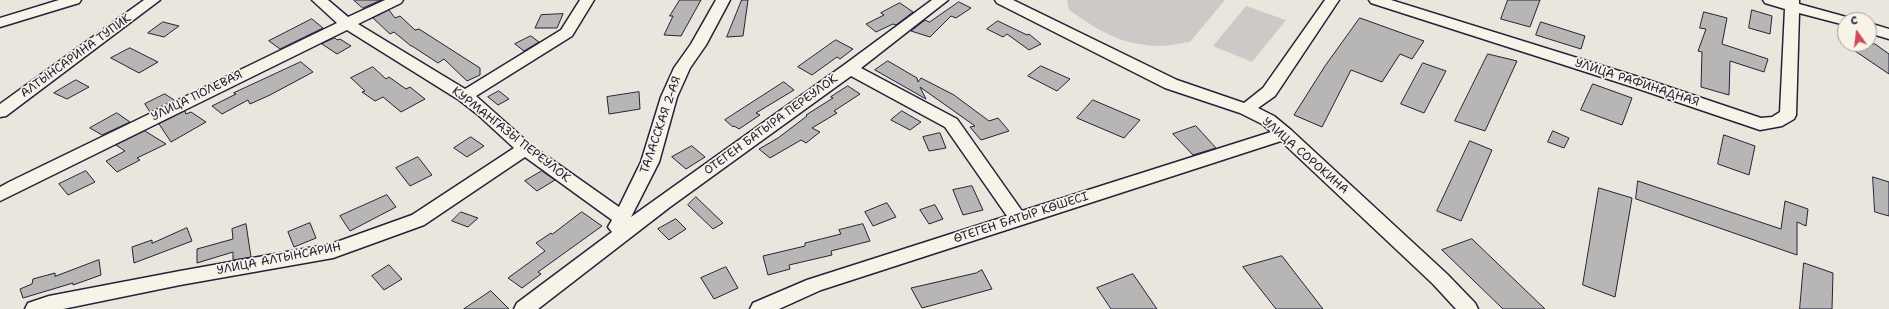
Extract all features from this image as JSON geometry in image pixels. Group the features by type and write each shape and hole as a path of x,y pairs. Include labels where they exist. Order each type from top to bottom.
{"street":[{"path":"0,23 74,0"},
{"name":"АЛТЫНСАРИНА ТУПИК","path":"0,112 153,0"},
{"name":"КУРМАНГАЗЫ ПЕРЕУЛОК","path":"319,0 346,23 465,96 483,110 525,149 622,218"},
{"name":"УЛИЦА ПОЛЕВАЯ","path":"0,195 15,186 346,23 396,0"},
{"path":"465,96 567,34 587,0"},
{"name":"ТАЛАССКАЯ 2-АЯ","path":"601,250 622,218 650,162 669,97 682,68 698,46 723,0"},
{"name":"ОТЕГЕН БАТЫРА ПЕРЕУЛОК","path":"524,309 664,202 850,69 941,0"},
{"name":"УЛИЦА СОРОКИНА","path":"1003,0 1171,84 1246,109 1268,120 1440,278 1468,309"},
{"path":"1246,109 1269,92 1332,0"},
{"name":"УЛИЦА РАФИНАДНАЯ","path":"1376,0 1642,84 1760,124 1776,122 1788,115 1791,65 1792,3"},
{"path":"1770,0 1792,3 1837,18"},
{"path":"1877,30 1889,34"},
{"path":"850,69 951,123 1018,219"},
{"name":"ӨТЕГЕН БАТЫР КӨШЕСІ","path":"760,309 814,285 1284,134"},
{"name":"УЛИЦА АЛТЫНСАРИН","path":"35,309 49,304 126,288 333,251 418,220 525,149"}],"shaded area":[{"path":"1067,0 1225,0 1190,42 1159,46 1133,43 1111,36 1069,10"},
{"path":"1246,6 1286,20 1252,62 1213,46"}],"building":[{"path":"354,0 381,0 363,8"},
{"path":"680,0 701,0 681,36 664,35 673,16 670,16"},
{"path":"742,0 748,0 743,36 727,37"},
{"path":"1508,0 1540,0 1530,27 1501,19"},
{"path":"959,2 971,8 956,18 951,16 930,37 911,31 925,20 929,22"},
{"path":"900,3 913,12 896,25 893,24 876,32 866,24 884,15 881,13"},
{"path":"389,10 395,18 400,16 415,30 419,29 480,68 480,75 467,81 444,59 438,63 411,46 394,32 390,34 373,18"},
{"path":"1752,10 1772,16 1770,34 1749,28"},
{"path":"1704,12 1727,18 1722,44 1768,59 1764,72 1730,61 1729,95 1701,87 1702,52 1698,51 1706,29 1700,28"},
{"path":"563,14 557,28 535,28 541,15"},
{"path":"1360,18 1424,41 1412,59 1400,54 1382,82 1351,70 1322,127 1294,115 1325,66"},
{"path":"312,19 323,28 280,49 269,41"},
{"path":"998,21 1027,35 1029,34 1041,44 1029,50 1007,34 1003,37 987,29"},
{"path":"163,22 179,26 164,37 148,33"},
{"path":"1541,22 1585,36 1581,49 1536,35"},
{"path":"531,36 539,42 524,51 515,44"},
{"path":"335,38 337,40 340,39 351,46 337,54 322,44"},
{"path":"836,40 853,49 840,59 837,57 812,75 798,67"},
{"path":"1877,45 1889,54 1889,74 1856,52 1877,52"},
{"path":"130,48 158,62 139,73 111,58"},
{"path":"1488,54 1517,61 1485,131 1455,121"},
{"path":"888,61 917,78 918,82 921,78 954,95 989,121 998,118 1009,131 981,140 970,127 975,126 920,87 926,99 875,70"},
{"path":"301,62 313,72 270,95 250,104 248,100 222,114 212,106 236,94 234,93"},
{"path":"1423,63 1446,71 1424,113 1401,104"},
{"path":"1041,66 1070,79 1057,91 1028,76"},
{"path":"373,67 386,79 389,77 406,89 410,87 425,99 401,112 383,97 375,101 362,92 365,91 351,78"},
{"path":"76,80 89,87 67,99 54,93"},
{"path":"784,82 794,90 756,113 760,115 739,129 734,126 733,127 725,120"},
{"path":"1593,84 1632,98 1622,125 1581,110"},
{"path":"848,86 860,94 834,111 837,113 812,128 820,132 806,143 801,140 770,158 759,149 778,138 807,116 806,115 833,98 831,97"},
{"path":"499,91 509,99 498,105 488,97"},
{"path":"639,92 640,109 609,114 607,97"},
{"path":"165,94 174,100 150,112 145,104"},
{"path":"1093,100 1140,120 1124,138 1077,118"},
{"path":"185,111 186,114 191,112 206,122 171,142 159,124"},
{"path":"902,111 921,122 910,130 891,120"},
{"path":"117,113 130,122 102,135 90,128"},
{"path":"1196,126 1216,148 1193,155 1173,134"},
{"path":"145,131 166,144 137,158 140,160 117,172 106,161 125,151 116,145"},
{"path":"1553,131 1569,138 1564,148 1548,142"},
{"path":"940,133 946,148 929,151 923,137"},
{"path":"1724,135 1755,146 1749,175 1718,164"},
{"path":"471,137 484,146 467,157 454,148"},
{"path":"1470,141 1492,150 1461,221 1437,211"},
{"path":"692,146 705,157 686,169 672,157"},
{"path":"418,157 432,175 410,186 396,168"},
{"path":"86,171 95,182 68,195 59,184"},
{"path":"542,171 555,180 537,191 525,181"},
{"path":"1873,177 1889,182 1889,216 1875,212"},
{"path":"1638,181 1781,229 1785,201 1808,209 1806,226 1797,222 1797,255 1636,199"},
{"path":"972,186 983,210 963,215 953,190"},
{"path":"1599,188 1632,198 1615,297 1583,285"},
{"path":"387,195 396,207 350,231 340,216"},
{"path":"696,197 723,223 713,229 688,205"},
{"path":"887,203 896,217 873,226 865,212"},
{"path":"935,205 943,219 929,224 920,210"},
{"path":"461,212 478,218 468,227 452,221"},
{"path":"582,212 602,226 538,272 541,274 522,288 508,278 545,251 536,243 551,233 552,234"},
{"path":"676,219 686,229 669,240 658,229"},
{"path":"310,223 316,238 294,247 288,232"},
{"path":"246,224 251,257 233,260 233,252 197,263 197,249 233,239 232,229"},
{"path":"863,224 870,241 831,251 832,255 789,265 790,269 768,275 763,256 805,246 805,243 841,234 839,230"},
{"path":"187,228 192,241 134,263 132,247 152,240 152,243"},
{"path":"1472,239 1545,309 1503,309 1442,250"},
{"path":"1282,256 1323,309 1276,309 1243,267"},
{"path":"99,260 101,275 73,285 73,283 23,298 20,289 32,284 33,279 55,273 55,276"},
{"path":"1804,263 1833,273 1832,309 1800,309"},
{"path":"389,265 402,279 384,290 372,276"},
{"path":"726,267 738,288 714,299 701,278"},
{"path":"982,270 992,289 922,308 911,288 976,273"},
{"path":"1133,274 1157,309 1111,309 1097,288"},
{"path":"491,291 509,309 464,309"}]}
